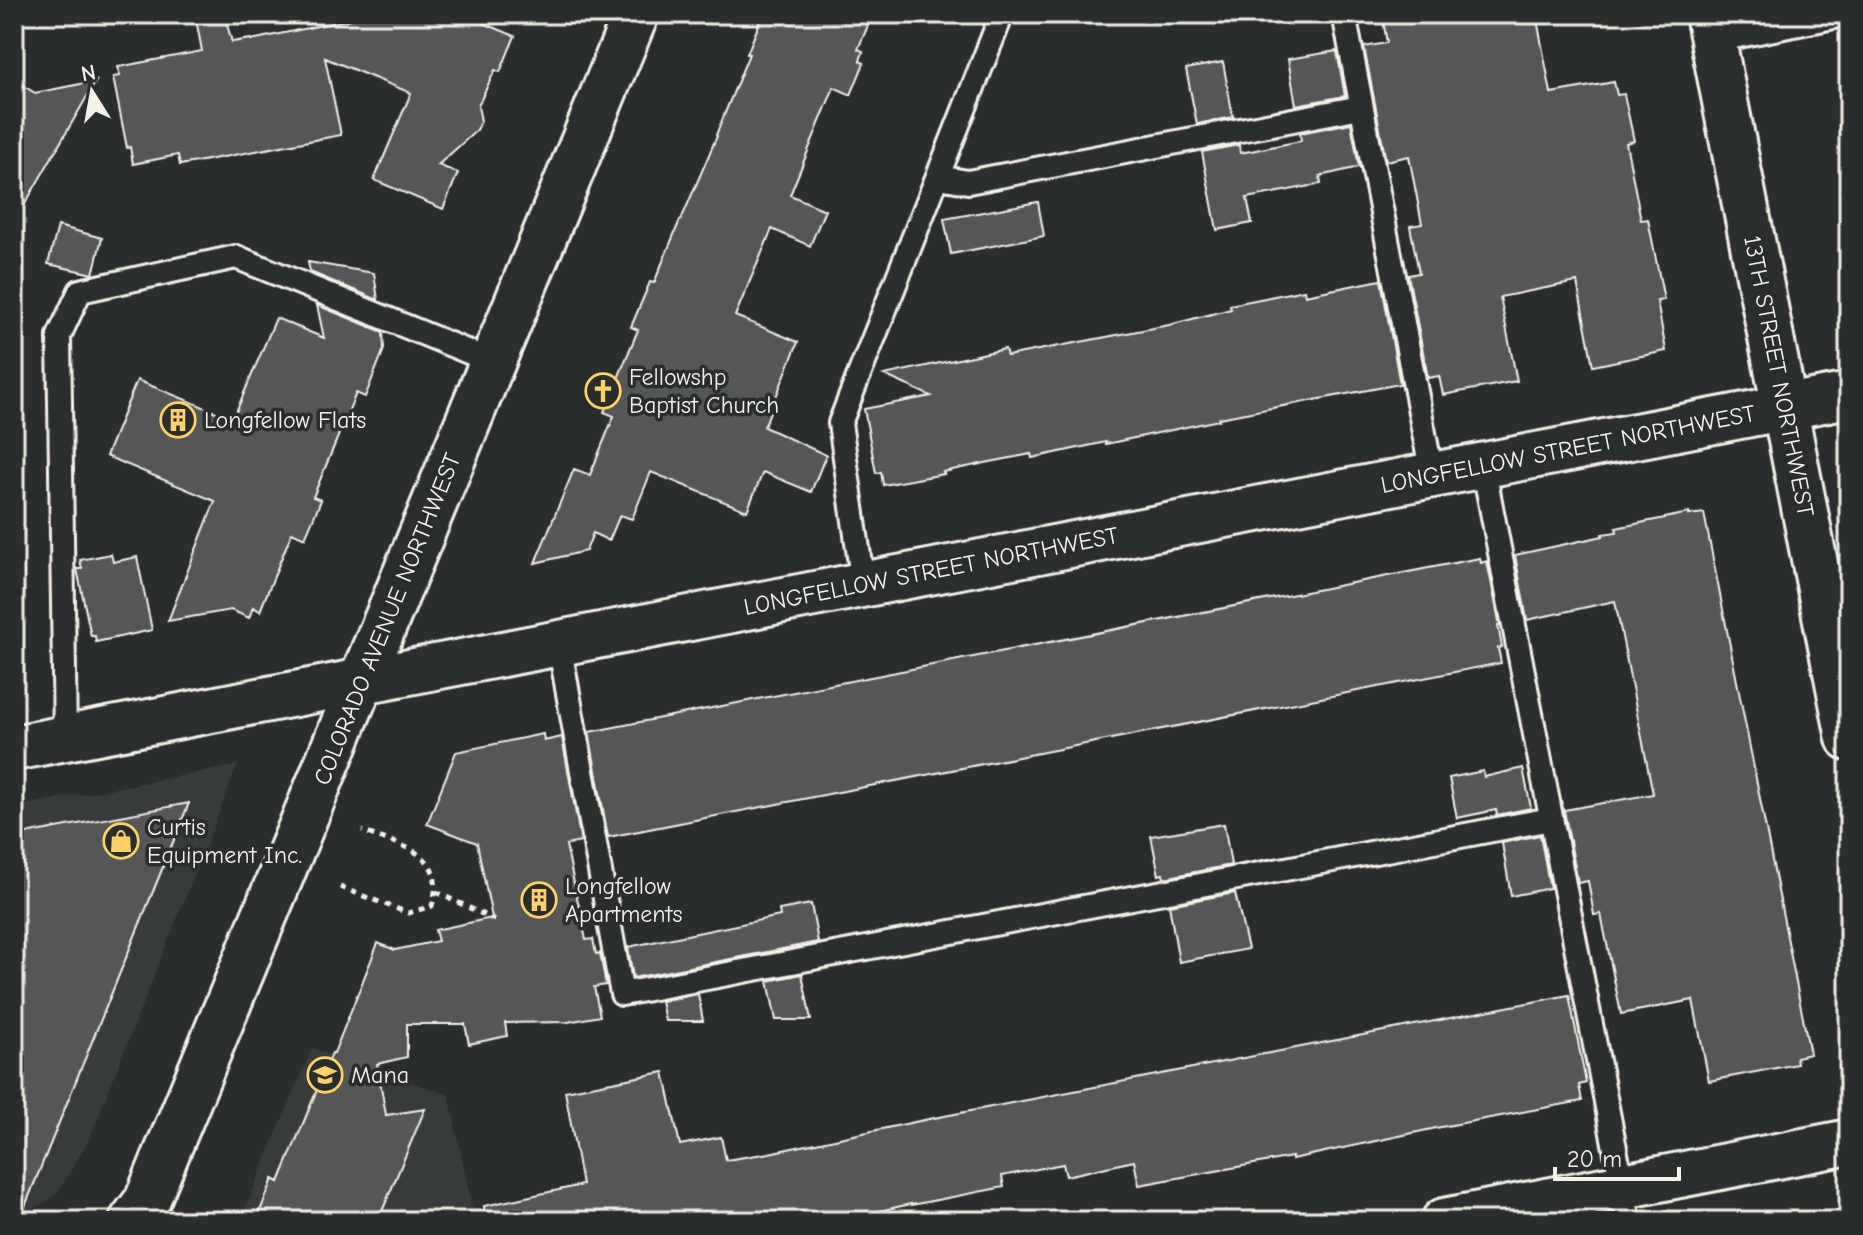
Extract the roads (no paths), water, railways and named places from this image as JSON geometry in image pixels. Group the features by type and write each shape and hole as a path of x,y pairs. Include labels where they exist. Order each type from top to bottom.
{"street":[{"name":"COLORADO AVENUE NORTHWEST","path":"132,1221 147,1201 636,14"},
{"name":"13TH STREET NORTHWEST","path":"1711,27 1849,738"},
{"name":"LONGFELLOW STREET NORTHWEST","path":"14,748 1849,395"},
{"path":"1444,1221 1626,1204 1849,1142"}],"lane":[{"path":"863,584 840,423 1002,14"},
{"path":"1344,14 1432,475"},
{"path":"1711,27 1849,14"},
{"path":"938,177 968,182 1361,107"},
{"path":"65,738 59,336 80,291 236,257 493,362"},
{"path":"1483,465 1626,1204"},
{"path":"559,643 622,994 1551,819"}],"place":[{"name":"Fellowshp Baptist Church","path":"603,391"},
{"name":"Longfellow Flats","path":"178,420"},
{"name":"Curtis Equipment Inc.","path":"121,841"},
{"name":"Longfellow Apartments","path":"539,900"},
{"name":"Mana","path":"325,1075"}]}
